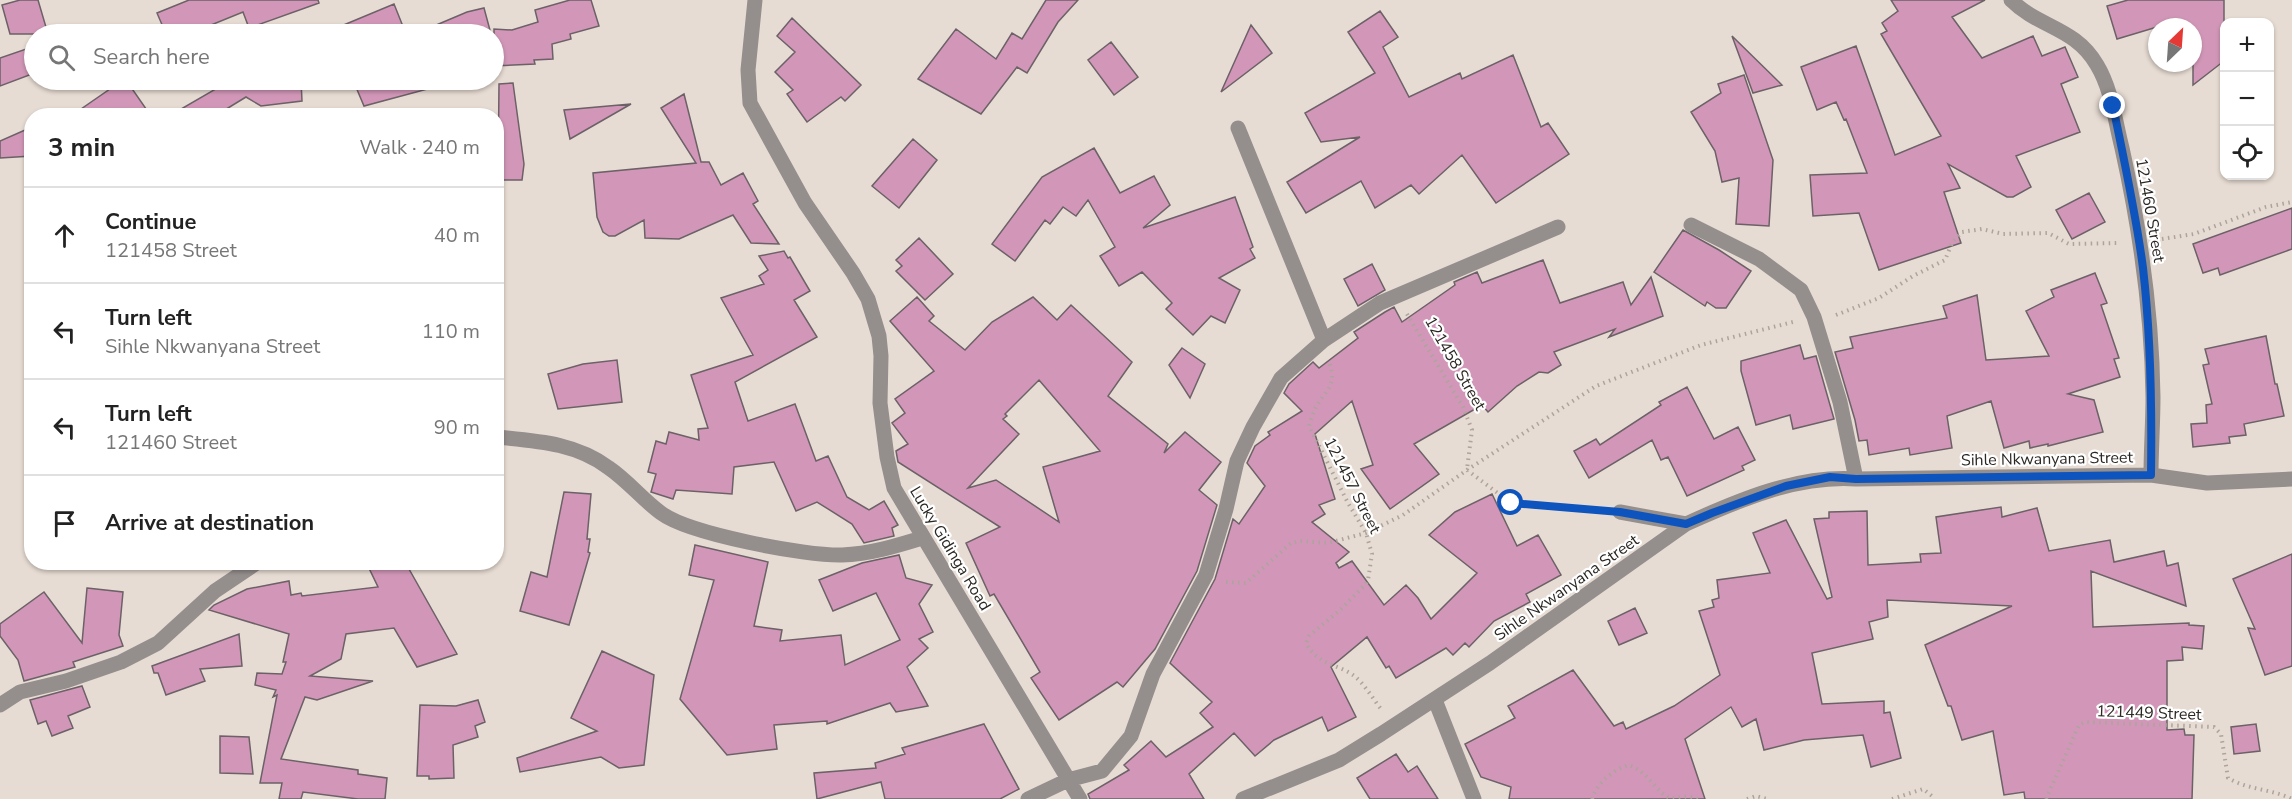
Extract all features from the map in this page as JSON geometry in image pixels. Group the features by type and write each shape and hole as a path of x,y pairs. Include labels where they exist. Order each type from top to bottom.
{"street":[{"name":"Lucky Gidinga Road","path":"755,0 748,70 750,103 805,203 868,299 879,336 880,403 887,457 894,488 1080,799"},
{"name":"121460 Street","path":"2011,0 2034,17 2080,42 2098,66 2113,106 2139,242 2148,325 2153,396 2151,475"},
{"path":"1238,128 1324,340"},
{"path":"1691,225 1759,259 1801,290 1814,317 1840,402 1856,479"},
{"path":"1028,799 1068,780 1102,771 1131,736 1153,674 1206,575 1226,509 1237,461 1281,378 1324,340 1380,303 1558,227"},
{"path":"504,438 564,446 589,454 632,486 662,513 687,526 727,536 804,553 841,555 872,552 922,538"},
{"name":"Sihle Nkwanyana Street","path":"1243,799 1339,760 1394,726 1435,700 1686,524 1786,486 1830,477 1856,479 2151,475 2207,483 2292,479"},
{"path":"1620,512 1686,524"},
{"path":"0,705 20,692 66,681 121,662 159,643 215,591 246,570"},
{"path":"1435,700 1474,799"}],"path":[{"path":"2139,242 2194,234 2266,207 2292,202"},
{"name":"121458 Street","path":"1396,297 1466,414 1472,429 1467,470"},
{"name":"121457 Street","path":"1324,340 1332,371 1330,388 1315,408 1309,426 1366,533 1372,554 1368,580 1340,610 1309,636 1306,643 1322,661 1356,677 1394,726"},
{"path":"1206,575 1229,583 1246,583 1291,543 1300,541 1328,543 1366,533 1403,514 1467,470 1511,503 1620,512"},
{"name":"121449 Street","path":"2046,799 2079,725 2085,722 2214,727 2221,734 2228,778 2237,783 2280,793 2292,799"},
{"path":"1592,799 1594,791 1614,771 1628,765 1643,772 1667,797 1685,796 1698,799"},
{"path":"1892,799 1923,789 1933,799"},
{"path":"1747,799 1756,796 1767,799"}],"building":[{"path":"20,0 38,0 45,24 24,24 24,34 10,34 2,5"},
{"path":"189,0 318,0 319,3 260,24 248,24 243,12 214,24 162,24 157,13"},
{"path":"570,0 591,0 599,26 570,34 571,39 552,44 553,59 534,60 535,64 504,66 504,30 512,30 538,22 535,10"},
{"path":"1046,0 1078,0 1058,22 1027,73 1017,67 981,114 918,79 956,29 996,59 1012,33 1022,39"},
{"path":"1891,0 1985,0 1952,17 1982,58 2033,36 2042,56 2065,47 2078,77 2061,84 2080,132 2016,156 2031,187 2013,197 2007,197 1948,164 1960,188 1944,192 1961,243 1879,270 1859,213 1813,216 1810,175 1867,173 1846,119 1844,120 1836,102 1817,110 1801,67 1856,46 1895,155 1941,136 1881,34 1887,31 1882,23 1898,11"},
{"path":"2128,0 2224,0 2224,18 2220,18 2220,64 2193,85 2193,72 2202,72 2202,18 2148,18 2148,30 2117,39 2107,6"},
{"path":"394,4 402,24 346,24"},
{"path":"484,8 488,24 439,24 467,12"},
{"path":"1380,11 1398,37 1383,47 1409,97 1460,73 1462,79 1513,55 1541,127 1548,123 1569,154 1496,203 1462,155 1419,194 1411,185 1375,208 1361,181 1306,213 1287,182 1360,137 1321,142 1305,113 1375,73 1348,32"},
{"path":"792,18 861,85 845,101 841,97 807,122 787,94 793,90 775,72 795,52 777,36"},
{"path":"1251,25 1272,53 1221,92"},
{"path":"1732,36 1782,85 1753,93"},
{"path":"1111,42 1138,77 1114,95 1088,60"},
{"path":"24,50 24,77 0,86 0,58"},
{"path":"1744,75 1773,160 1769,226 1736,224 1739,178 1722,182 1715,151 1691,112 1721,93 1718,84"},
{"path":"513,83 524,164 522,180 504,180 504,108 499,108 499,90 504,90 504,84"},
{"path":"109,90 133,90 145,108 83,108"},
{"path":"214,90 301,90 302,101 261,106 246,97 228,108 183,108"},
{"path":"357,90 424,90 364,106"},
{"path":"684,94 701,162 709,162 721,185 743,173 758,201 753,204 779,244 751,243 733,215 679,239 645,238 644,220 615,236 609,236 603,232 597,217 593,173 696,163 661,108"},
{"path":"631,104 570,139 564,110"},
{"path":"24,130 24,156 0,158 0,141"},
{"path":"913,139 937,160 899,208 872,186"},
{"path":"1094,148 1120,193 1154,176 1170,205 1143,228 1235,197 1253,247 1250,249 1255,258 1219,278 1240,290 1225,323 1211,316 1193,335 1166,309 1172,303 1142,272 1119,286 1100,256 1115,247 1088,200 1076,216 1063,207 1050,224 1045,220 1015,261 992,244 1042,177"},
{"path":"2089,193 2105,222 2072,239 2056,210"},
{"path":"2292,208 2292,249 2220,275 2218,268 2203,273 2193,244"},
{"path":"1683,230 1751,271 1726,308 1716,308 1707,302 1705,306 1654,272"},
{"path":"919,238 953,274 925,300 896,271 902,266 896,260"},
{"path":"784,251 810,291 794,300 817,337 735,382 748,421 795,404 816,461 828,456 847,497 869,510 884,501 898,525 892,528 894,536 864,543 852,524 817,502 796,511 774,462 734,467 732,494 676,490 673,499 651,492 656,474 648,472 656,441 666,444 669,432 699,440 698,429 708,428 691,375 753,355 721,298 764,284 759,276 768,270 759,256"},
{"path":"1543,260 1560,303 1623,282 1631,305 1651,277 1663,316 1609,337 1615,329 1554,352 1561,365 1548,373 1539,372 1517,386 1488,412 1482,405 1414,444 1439,474 1390,509 1361,469 1373,465 1352,401 1315,434 1335,499 1319,505 1325,514 1312,522 1349,552 1336,563 1339,568 1352,561 1384,605 1406,585 1418,598 1431,619 1477,573 1429,535 1455,512 1492,494 1517,546 1538,535 1561,575 1526,594 1530,602 1494,621 1469,647 1465,643 1453,655 1446,648 1396,678 1389,666 1386,668 1367,637 1331,667 1356,717 1328,731 1322,717 1274,740 1255,756 1234,733 1189,774 1204,799 1090,799 1088,794 1129,770 1124,765 1151,741 1166,757 1213,727 1200,713 1212,702 1170,663 1215,579 1233,519 1239,524 1265,486 1247,463 1255,446 1270,435 1268,432 1302,411 1284,393 1289,384 1313,362 1319,368 1358,338 1354,332 1394,307 1402,322 1455,285 1454,282 1477,272 1482,283"},
{"path":"1372,264 1385,290 1358,306 1344,279"},
{"path":"2095,273 2107,303 2101,305 2119,358 2114,359 2120,377 2068,394 2094,400 2103,432 2048,446 2048,444 2030,448 2029,441 2004,448 1991,401 1947,416 1952,448 1910,455 1909,448 1869,455 1867,440 1859,441 1835,352 1853,348 1850,337 1947,318 1943,306 1977,295 1986,360 2049,356 2026,311 2054,297 2051,290"},
{"path":"917,297 934,316 929,321 965,350 992,322 1033,297 1057,320 1071,305 1132,362 1108,396 1168,444 1164,453 1185,432 1221,462 1199,490 1217,505 1197,571 1155,649 1123,687 1117,682 1059,720 1031,678 1040,672 994,594 990,596 966,543 1000,527 898,462 896,451 908,444 892,423 905,413 895,399 934,371 890,321","holes":["1039,380 1100,451 1043,467 1059,522 996,480 968,488 1019,434 1003,419 1007,416 1005,414"]},
{"path":"2266,336 2284,416 2244,424 2246,435 2229,437 2230,443 2193,447 2191,424 2207,423 2206,405 2212,404 2203,365 2209,364 2205,349"},
{"path":"1800,345 1804,359 1816,356 1834,419 1793,429 1790,415 1756,425 1741,371 1741,361"},
{"path":"1182,348 1205,364 1190,398 1169,365"},
{"path":"617,360 622,402 558,409 548,374 583,364"},
{"path":"1687,387 1714,439 1738,427 1755,460 1742,466 1744,470 1687,496 1668,457 1661,460 1652,440 1589,478 1574,451 1596,439 1600,445 1661,405 1659,402"},
{"path":"564,492 591,494 587,539 590,539 588,552 590,553 569,625 520,611 531,572 547,577"},
{"path":"2001,507 2002,517 2037,508 2049,551 2110,540 2114,562 2164,551 2167,566 2178,563 2186,606 2091,571 2093,627 2189,623 2189,625 2204,626 2202,649 2182,647 2183,660 2167,661 2167,730 2184,729 2185,735 2194,735 2192,799 2025,799 2024,792 2004,795 1993,731 1962,740 1951,706 1948,706 1925,645 2012,606 1887,600 1888,617 1869,622 1873,639 1812,653 1822,704 1884,701 1884,713 1890,712 1901,758 1871,767 1863,735 1804,740 1764,750 1756,719 1742,727 1731,707 1685,739 1705,799 1509,799 1511,787 1481,777 1465,744 1515,718 1508,706 1573,670 1614,726 1623,722 1626,729 1674,706 1720,675 1699,611 1714,607 1712,600 1719,598 1717,580 1770,573 1753,533 1786,520 1827,599 1832,597 1814,519 1829,518 1829,512 1867,511 1868,565 1921,562 1920,554 1941,553 1936,517"},
{"path":"695,545 768,562 754,626 782,630 780,641 841,635 845,665 900,640 876,593 833,611 819,580 862,563 899,555 906,578 932,585 919,604 933,632 919,639 928,648 907,667 928,706 896,712 890,703 827,724 827,721 774,725 777,749 727,755 680,699 714,580 689,575"},
{"path":"2292,554 2292,666 2265,675 2248,628 2255,629 2233,579"},
{"path":"370,570 410,570 457,654 417,667 394,628 346,634 341,659 310,676 373,681 317,700 305,697 281,759 358,770 358,774 387,778 385,799 358,799 303,792 301,799 279,799 282,783 260,783 277,695 273,697 276,690 255,685 257,673 282,674 286,662 283,662 289,634 209,610 214,605 247,589 289,581 291,595 301,593 302,596 378,587"},
{"path":"87,588 123,592 119,635 123,646 73,662 75,667 24,681 18,660 0,636 0,624 44,592 82,643"},
{"path":"1635,608 1647,633 1619,645 1608,621"},
{"path":"239,634 242,666 200,669 205,681 166,695 158,673 154,673 152,666"},
{"path":"602,651 654,675 644,765 619,768 601,757 520,772 517,758 597,731 571,718"},
{"path":"82,686 90,707 68,716 73,728 52,736 46,721 38,724 30,700"},
{"path":"478,700 485,722 475,726 478,737 453,745 454,778 429,779 429,776 417,776 420,705 456,706"},
{"path":"984,724 1019,789 1000,799 885,799 881,782 817,799 814,773 876,768 875,763 905,754 902,748"},
{"path":"2256,724 2260,751 2234,754 2231,727"},
{"path":"220,736 249,737 253,774 220,773"},
{"path":"1396,754 1408,772 1417,766 1438,799 1370,799 1357,778"}],"route":[{"path":"1511,503 1620,512 1686,524 1786,486 1830,477 1856,479 2151,475 2153,396 2143,268 2130,186 2113,106"}]}
